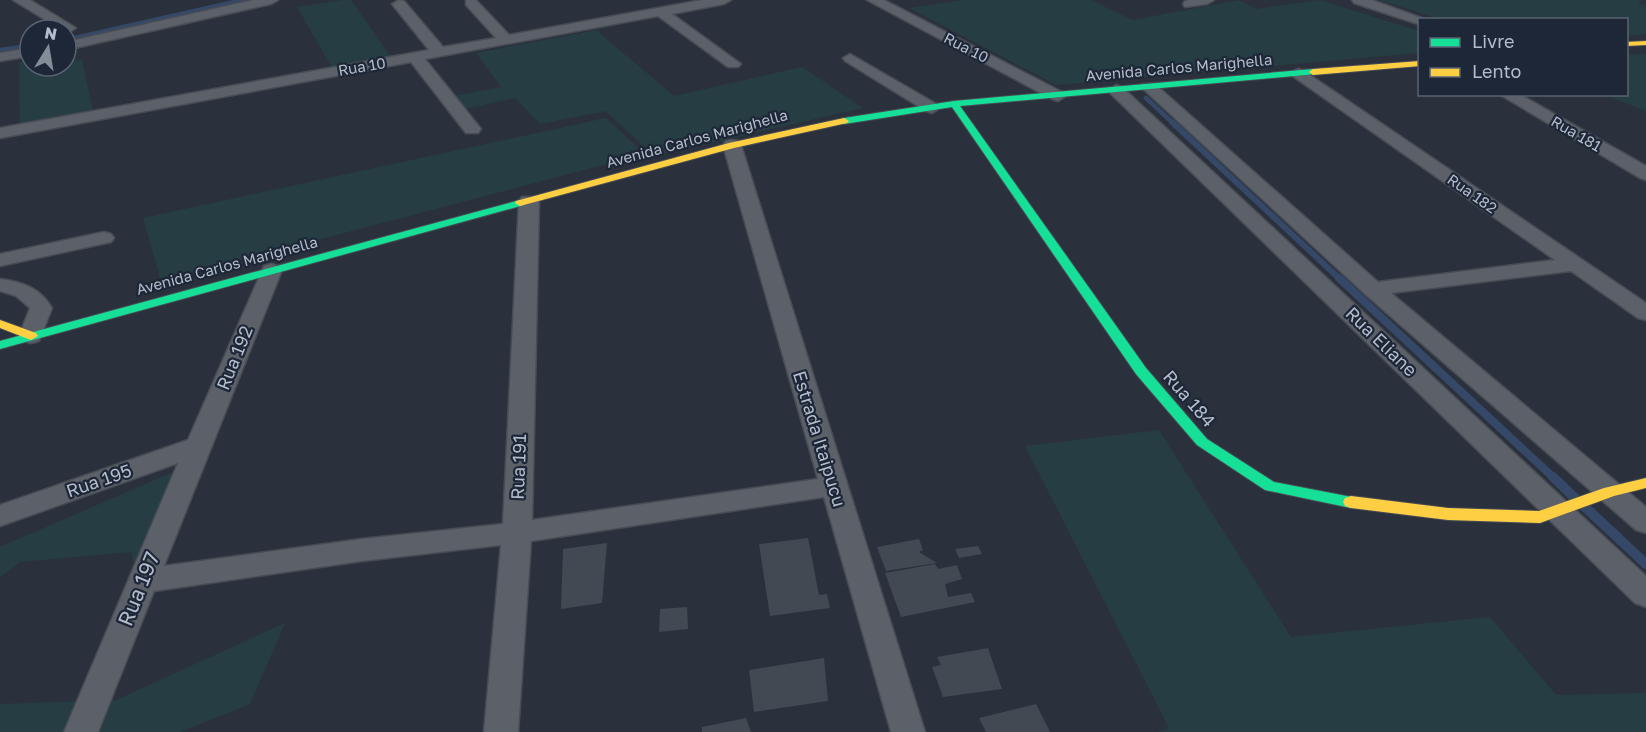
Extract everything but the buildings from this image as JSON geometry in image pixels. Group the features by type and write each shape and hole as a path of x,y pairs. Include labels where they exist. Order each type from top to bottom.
{"main road":[{"path":"1628,44 1646,43"},
{"name":"Avenida Carlos Marighella","path":"0,345 732,145 818,125 954,104 1418,63"},
{"name":"Rua 184","path":"954,104 1141,371 1202,442 1270,486 1322,498 1448,514 1540,517 1611,492 1646,483"},
{"path":"0,324 31,336"}],"street":[{"path":"20,0 52,18"},
{"path":"78,43 271,0"},
{"name":"Rua 10","path":"0,133 724,0"},
{"name":"Rua 10","path":"874,0 1058,96"},
{"path":"1190,4 1207,0"},
{"path":"1359,0 1418,20"},
{"path":"471,2 506,40"},
{"path":"399,4 439,52"},
{"path":"661,12 733,64"},
{"path":"0,57 18,54"},
{"path":"415,57 472,129"},
{"path":"850,58 932,108"},
{"name":"Rua 182","path":"1299,74 1646,313"},
{"name":"Rua Eliane","path":"1149,87 1373,289 1646,523"},
{"name":"Rua Eliane","path":"1116,90 1646,595"},
{"name":"Rua 181","path":"1510,96 1646,174"},
{"name":"Estrada Itaipucu","path":"732,145 908,732"},
{"name":"Rua 191","path":"501,732 517,533 529,201"},
{"path":"0,260 104,238"},
{"path":"1373,289 1574,264"},
{"name":"Rua 192","path":"199,446 271,270"},
{"path":"0,285 24,291 37,299 41,308 31,336"},
{"name":"Rua 195","path":"0,516 199,446"},
{"name":"Rua 197","path":"81,732 199,446"},
{"path":"142,582 362,550 517,533 833,486"}],"green space":[{"path":"351,0 391,57 332,68 297,7"},
{"path":"963,0 1091,0 1133,20 1239,0 1256,9 1320,0 1418,31 1418,53 1056,85 909,8"},
{"path":"1379,0 1642,0 1638,3 1646,6 1646,34 1628,36 1628,18 1437,18"},
{"path":"596,30 674,96 802,67 863,108 655,156 605,111 540,124 515,98 466,109 454,96 501,87 476,53"},
{"path":"1646,54 1646,111 1608,96 1628,96 1628,55"},
{"path":"78,60 82,60 93,111 20,124 19,78 78,78"},
{"path":"606,118 645,154 161,281 143,218"},
{"path":"1159,430 1291,637 1490,617 1556,695 1646,693 1646,732 1158,732 1169,728 1025,446"},
{"path":"187,466 166,541 133,562 132,552 20,562 0,577 0,547"},
{"path":"285,623 250,704 180,732 0,732 0,704 116,700"}],"waterway":[{"path":"78,37 243,0"},
{"path":"0,50 18,48"},
{"path":"1146,98 1173,123"},
{"path":"1172,122 1341,280"},
{"path":"1339,278 1555,479"},
{"path":"1553,477 1575,498"},
{"path":"1584,506 1646,564"}],"traffic: fast":[{"path":"844,121 954,104 1313,72"},
{"path":"954,104 1141,371 1202,442 1270,486 1351,502"},
{"path":"0,345 520,203"}],"traffic: slow":[{"path":"1628,44 1646,43"},
{"path":"1313,72 1418,63"},
{"path":"520,203 732,145 844,121"},
{"path":"0,324 31,336"},
{"path":"1351,502 1448,514 1540,517 1610,492 1646,483"}]}
